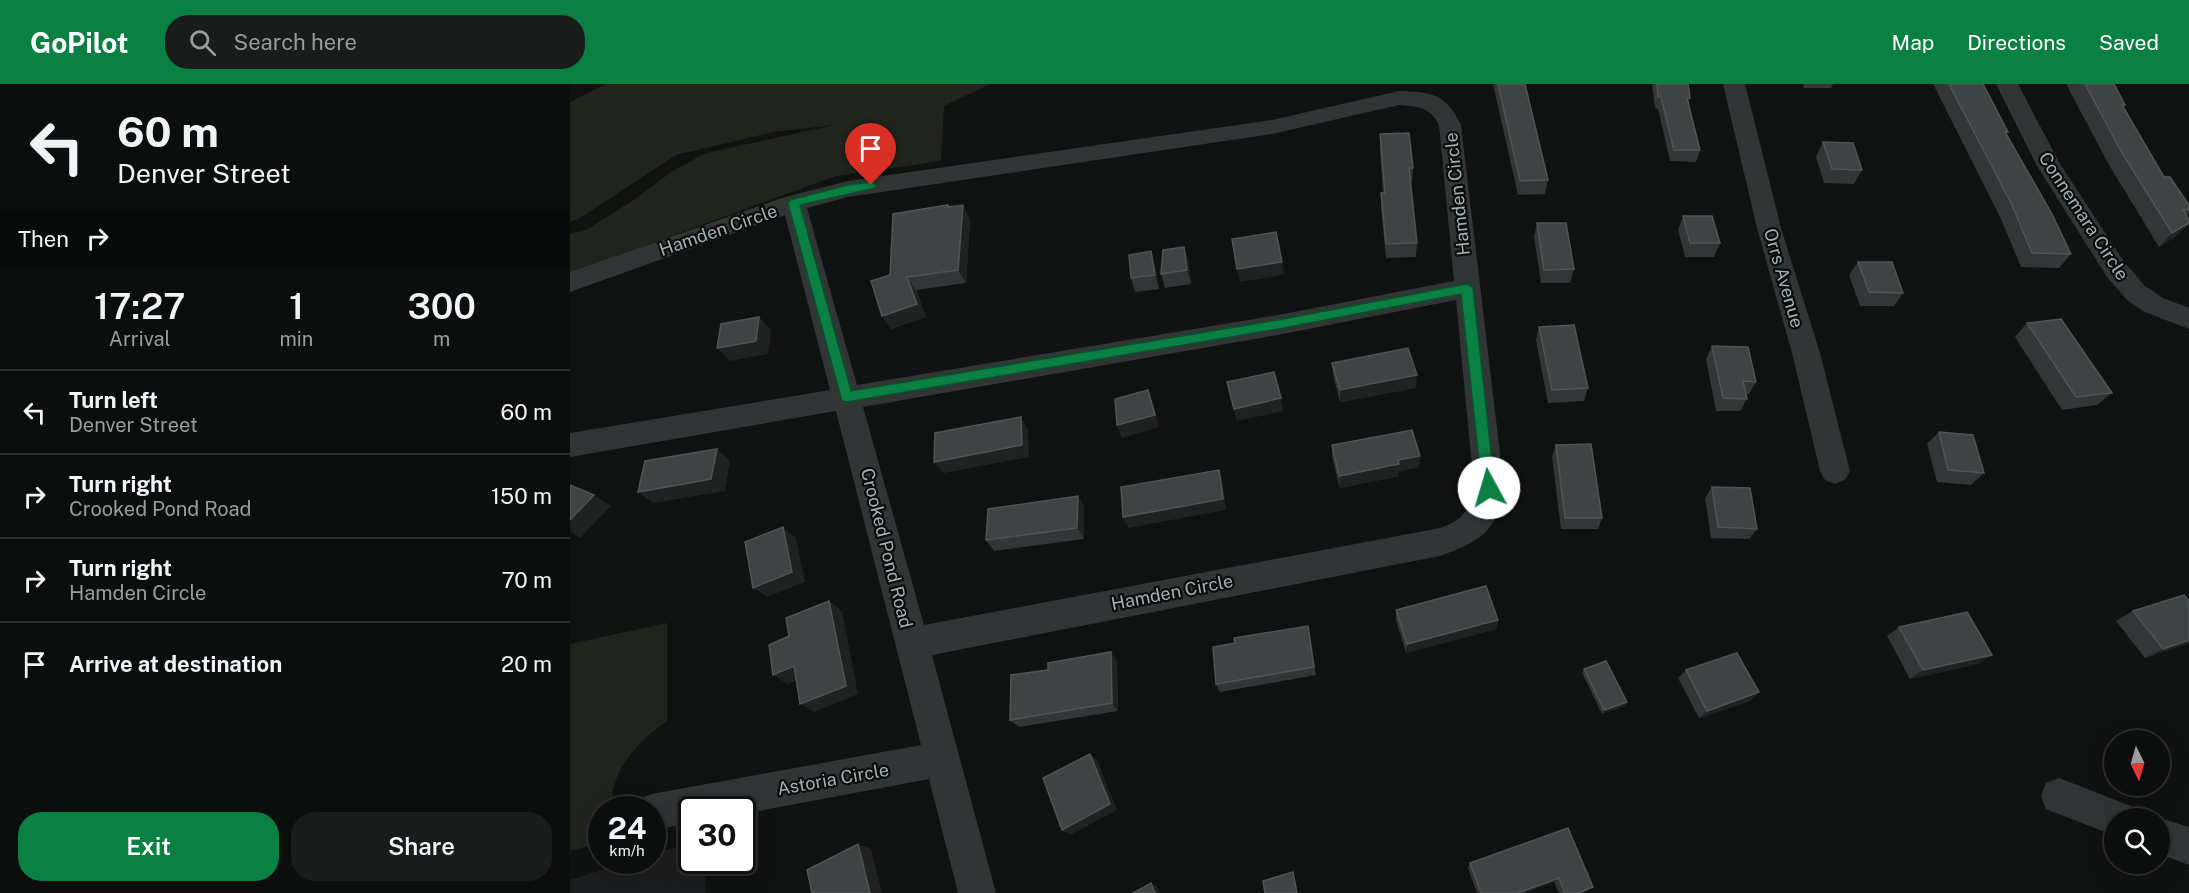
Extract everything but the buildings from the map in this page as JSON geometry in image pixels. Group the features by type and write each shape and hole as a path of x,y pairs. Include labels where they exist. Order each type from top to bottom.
{"street":[{"name":"Orrs Avenue","path":"1734,84 1769,228 1803,342 1835,471"},
{"name":"Connemara Circle","path":"2007,84 2049,166 2116,270 2136,293 2154,305 2189,319"},
{"name":"Hamden Circle","path":"570,282 794,203 848,189 1272,127 1377,102 1411,98 1434,104 1447,117 1489,488 1482,517 1461,535 1440,542 912,643"},
{"name":"Crooked Pond Road","path":"794,203 977,893"},
{"path":"570,445 1278,325 1467,288"},
{"name":"Astoria Circle","path":"666,809 942,759"},
{"path":"2059,796 2104,814"},
{"path":"2170,839 2189,846"}],"shaded area":[{"path":"606,84 990,84 944,106 941,161 836,176 570,273 570,234 586,230 632,201 674,170 706,153 835,125 773,132 676,155 580,218 570,222 570,102"},
{"path":"667,623 667,721 646,738 628,758 620,770 612,796 588,796 588,846 570,851 570,644"},
{"path":"678,846 678,874 705,874 706,893 570,893 570,880 589,874 666,874 666,850"}],"route":[{"path":"871,185 794,203 846,397 1278,325 1467,288 1489,488"}]}
